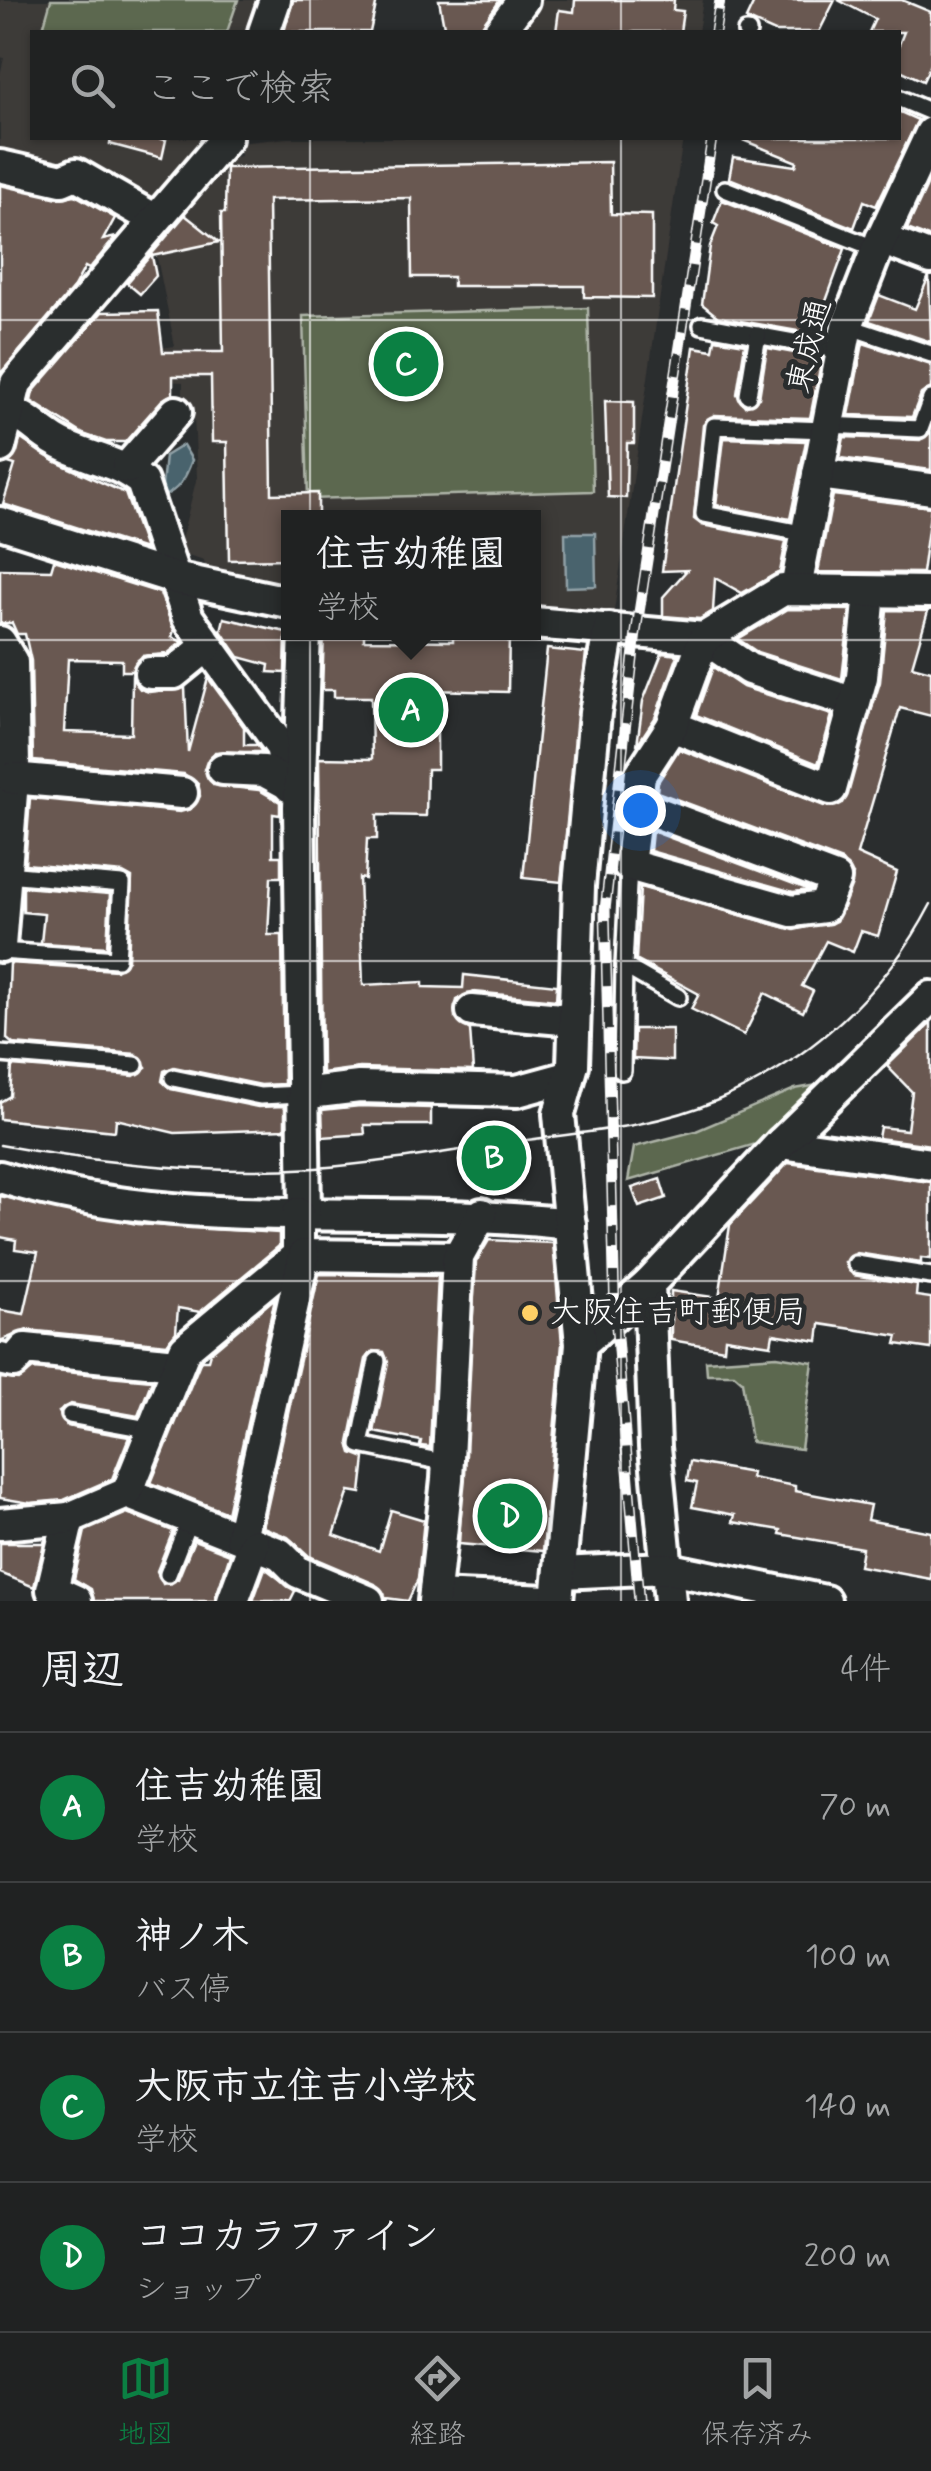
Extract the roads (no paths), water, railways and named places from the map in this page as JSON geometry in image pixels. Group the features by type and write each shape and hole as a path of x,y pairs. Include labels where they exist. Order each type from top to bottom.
{"street":[{"path":"265,30 276,0"},
{"path":"500,30 523,0"},
{"name":"東成通","path":"796,588 845,338 879,244 931,133"},
{"path":"0,447 6,410 16,382 224,140"},
{"path":"0,166 62,180 76,174 154,219"},
{"path":"879,244 931,258"},
{"path":"6,410 32,419 52,440 127,468 147,494 188,618 281,747 294,795"},
{"path":"127,468 176,412"},
{"path":"818,474 931,489"},
{"path":"0,523 174,578 281,601"},
{"path":"637,804 834,879 824,906 792,910 629,865 640,774 672,726 704,638 784,590 931,592"},
{"path":"672,726 831,789 867,650 870,592"},
{"path":"541,623 704,638 749,669 855,703"},
{"path":"609,629 583,838 573,1065 559,1114 581,1344 559,1587 665,1568 824,1601"},
{"path":"233,1601 248,1541 301,1255 294,795 305,640"},
{"path":"0,642 12,662 0,949"},
{"path":"150,673 174,673 206,647"},
{"path":"222,770 264,770 294,795"},
{"path":"8,784 182,793"},
{"path":"581,1344 649,1284 781,1143 931,997"},
{"path":"472,1011 574,1020"},
{"path":"301,1094 359,1087 517,1091 568,1077"},
{"path":"781,1143 931,1164"},
{"path":"0,1178 201,1214 482,1214 570,1224"},
{"path":"482,1214 458,1257 448,1463 435,1599 548,1601"},
{"path":"0,1524 69,1518 127,1492 185,1348 236,1302 301,1255 458,1257"},
{"path":"649,1284 649,1361 670,1601"},
{"path":"0,1359 14,1362 25,1349 177,1364"},
{"path":"127,1492 280,1554 298,1572 368,1601"},
{"path":"69,1518 52,1590 76,1601"}],"lane":[{"path":"901,99 931,112"},
{"path":"726,189 879,244"},
{"path":"702,325 758,335 845,338 931,354"},
{"path":"748,395 758,335"},
{"path":"806,534 704,514 714,426 920,429 931,400"},
{"path":"0,949 117,959 122,884 4,864"},
{"path":"622,1071 629,865"},
{"path":"624,966 678,997"},
{"path":"0,1054 135,1065"},
{"path":"173,1078 260,1096 301,1094"},
{"path":"856,1264 931,1276"},
{"path":"377,1360 360,1446 448,1463"},
{"path":"70,1415 153,1430"},
{"path":"168,1574 190,1518"}],"water":[{"path":"183,445 192,460 190,466 177,487 161,497 165,456"},
{"path":"565,533 595,533 596,586 566,587"}],"tram line":[{"path":"0,1145 157,1166 276,1170 392,1160 670,1117 751,1084 814,1044 892,966 931,904"}],"railway":[{"path":"715,30 720,0"},
{"path":"639,1601 615,1314 605,910 636,632 712,140"}],"place":[{"name":"大阪市立住吉小学校","path":"406,364"},
{"name":"住吉幼稚園","path":"411,710"},
{"name":"神ノ木","path":"494,1158"},
{"name":"大阪住吉町郵便局","path":"530,1313"},
{"name":"ココカラファイン","path":"510,1516"}]}
